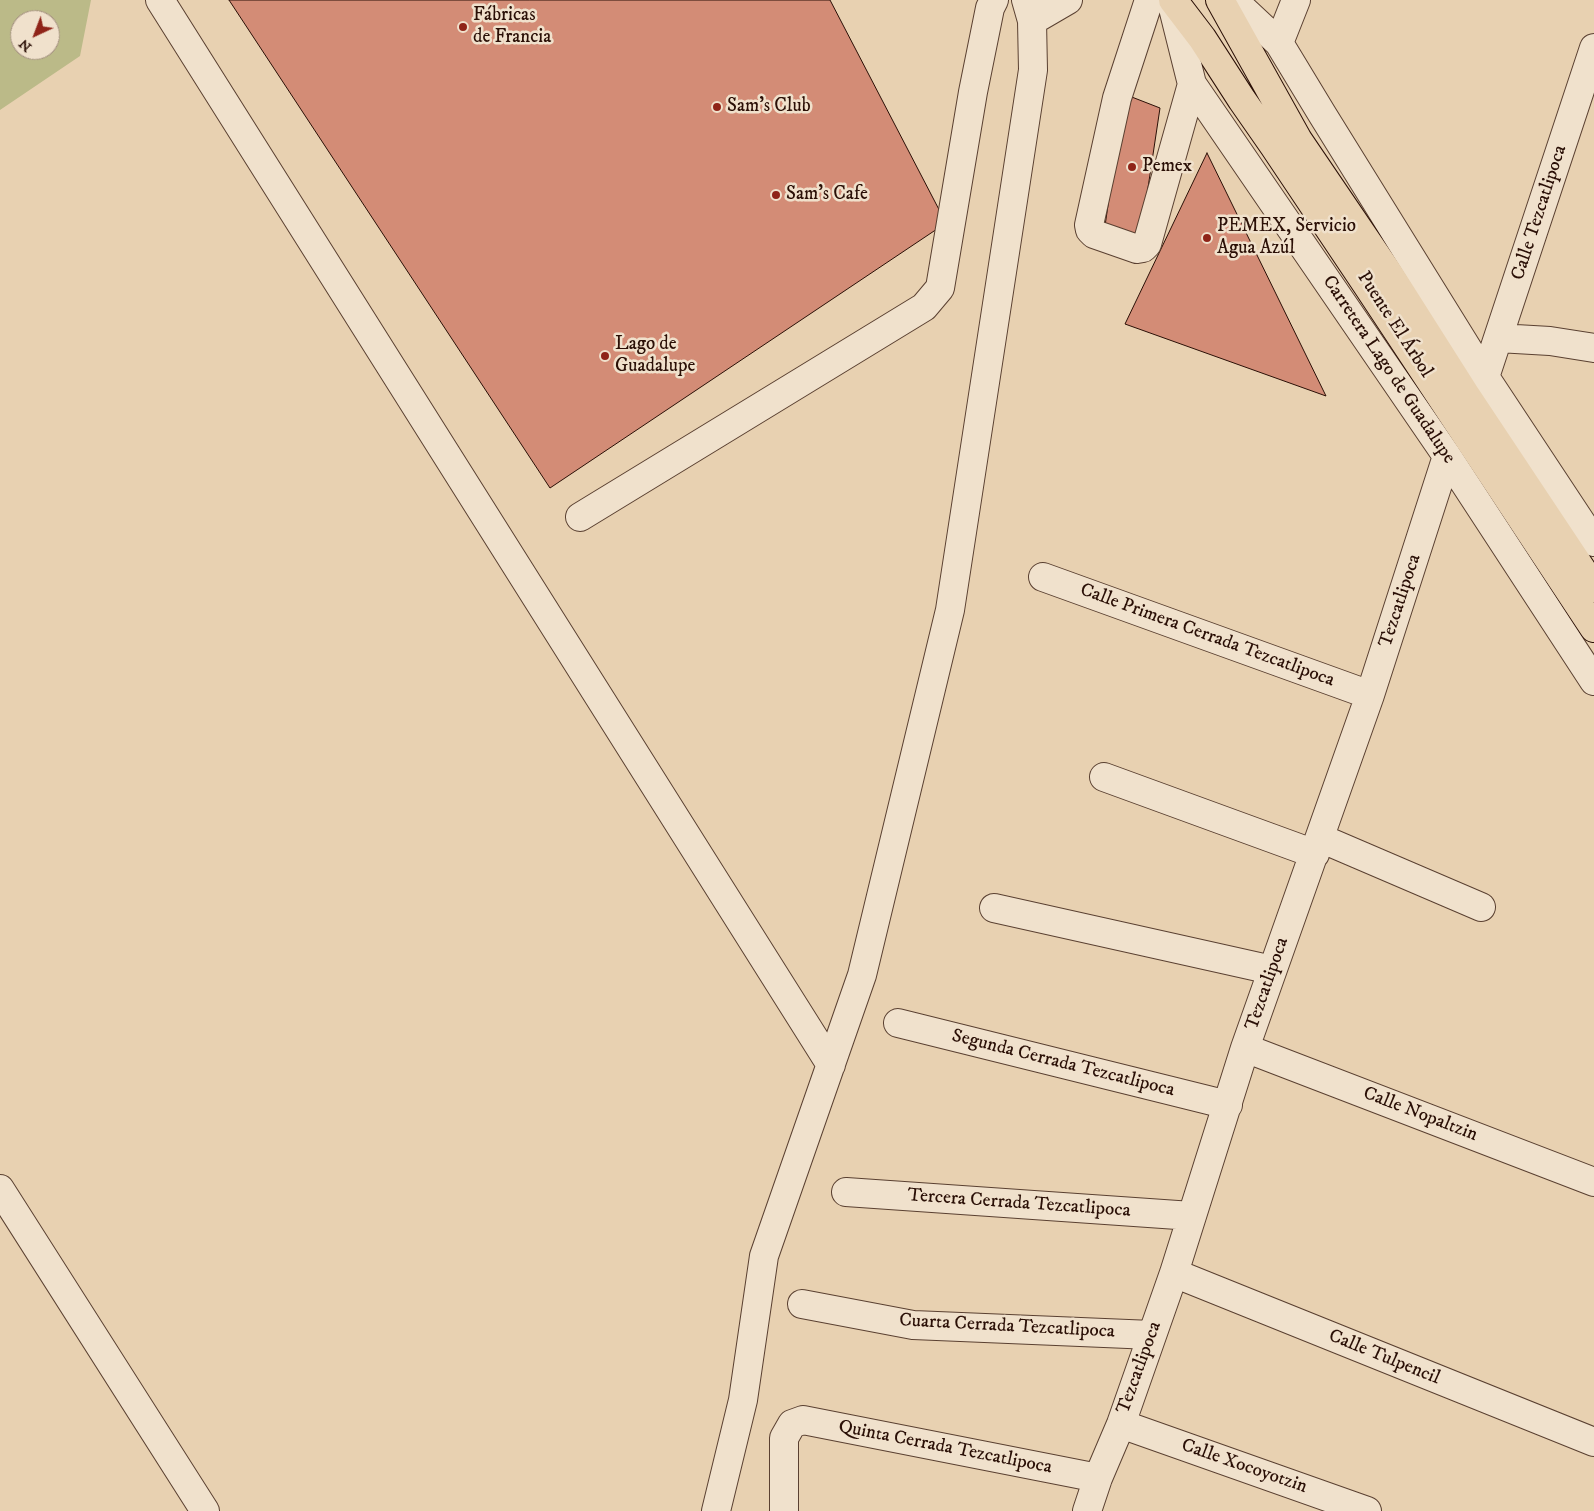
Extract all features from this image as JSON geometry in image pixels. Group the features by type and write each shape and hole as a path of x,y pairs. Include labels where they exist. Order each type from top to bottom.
{"main road":[{"name":"Puente El Árbol","path":"1172,0 1202,38 1242,100 1348,234 1594,588"},
{"name":"Puente El Árbol","path":"1220,0 1348,234 1594,628"}],"street":[{"path":"160,0 830,1065"},
{"path":"580,517 924,307 940,288 973,92 990,8 994,0"},
{"path":"716,1511 743,1400 764,1256 862,975 950,610 1033,70 1029,11 1068,0"},
{"path":"1148,0 1117,98 1089,224 1090,230 1094,234 1137,249 1143,248 1147,244 1192,84"},
{"name":"Carretera Lago de Guadalupe","path":"1172,0 1192,84 1447,456 1594,681"},
{"path":"1234,0 1279,43 1486,376 1594,542"},
{"path":"1279,43 1296,0"},
{"name":"Calle Tezcatlipoca","path":"1486,376 1594,48"},
{"path":"1498,338 1550,341 1594,348"},
{"name":"Tezcatlipoca","path":"1087,1511 1174,1273 1272,970 1370,695 1447,456"},
{"name":"Calle Primera Cerrada Tezcatlipoca","path":"1043,577 1370,695"},
{"path":"1104,777 1317,846 1481,907"},
{"path":"994,908 1272,970"},
{"name":"Segunda Cerrada Tezcatlipoca","path":"898,1023 1228,1105"},
{"name":"Calle Nopaltzin","path":"1246,1048 1594,1182"},
{"path":"0,1188 205,1511"},
{"name":"Tercera Cerrada Tezcatlipoca","path":"846,1192 1192,1216"},
{"name":"Calle Tulpencil","path":"1174,1273 1594,1442"},
{"name":"Cuarta Cerrada Tezcatlipoca","path":"802,1304 913,1325 1152,1334"},
{"name":"Quinta Cerrada Tezcatlipoca","path":"784,1511 784,1438 792,1424 803,1420 1098,1478"},
{"name":"Calle Xocoyotzin","path":"1120,1424 1367,1511"}],"shaded area":[{"path":"0,0 91,0 80,56 0,110"}],"building":[{"name":"Lago de Guadalupe","path":"229,0 830,0 946,223 550,488"},
{"name":"Pemex","path":"1124,94 1160,108 1140,241 1105,226"},
{"name":"PEMEX, Servicio Agua Azúl","path":"1207,153 1326,396 1125,324"}],"place":[{"name":"Fábricas de Francia","path":"463,27"},
{"name":"Sam's Club","path":"717,107"},
{"name":"Pemex","path":"1132,167"},
{"name":"Sam's Cafe","path":"776,195"},
{"name":"PEMEX, Servicio Agua Azúl","path":"1207,238"},
{"name":"Lago de Guadalupe","path":"605,356"}]}
